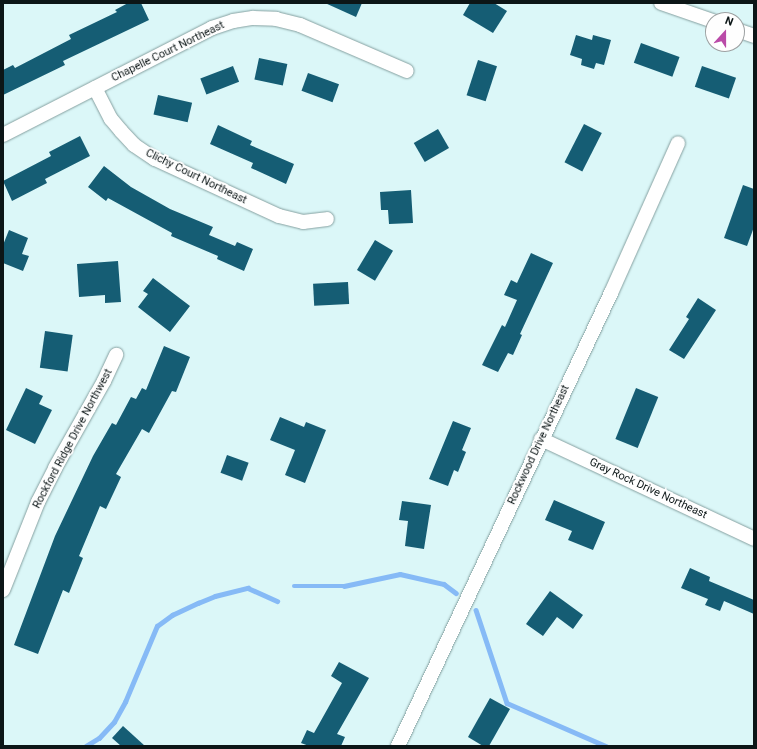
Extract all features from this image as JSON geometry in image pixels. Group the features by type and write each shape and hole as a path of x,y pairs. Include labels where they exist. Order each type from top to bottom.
{"street":[{"path":"661,3 705,18"},
{"name":"Chapelle Court Northeast","path":"3,136 212,28 233,21 253,18 276,19 300,25 407,71"},
{"name":"Clichy Court Northeast","path":"95,88 111,119 121,131 134,145 155,159 279,216 303,222 327,219"},
{"name":"Rockwood Drive Northeast","path":"398,746 611,293 678,143"},
{"name":"Rockford Ridge Drive Northwest","path":"3,590 38,502 55,468 104,381 116,355"},
{"name":"Gray Rock Drive Northeast","path":"541,440 754,539"}],"building":[{"path":"128,3 141,3 149,20 63,61 65,65 3,95 3,70 13,65 15,68 71,39 69,35 117,12 115,10"},
{"path":"325,3 362,3 356,17"},
{"path":"470,3 494,3 507,11 493,33 463,15"},
{"path":"576,35 592,40 593,35 611,40 604,65 596,63 594,69 581,65 582,59 570,55"},
{"path":"641,43 680,57 672,77 634,63"},
{"path":"259,58 287,64 283,86 254,80"},
{"path":"478,60 497,66 486,101 467,95"},
{"path":"233,66 239,82 206,94 200,79"},
{"path":"702,66 736,78 729,99 695,87"},
{"path":"308,73 339,84 333,102 302,91"},
{"path":"158,95 192,103 188,122 154,114"},
{"path":"584,124 602,133 582,171 564,162"},
{"path":"218,125 252,141 250,145 294,164 286,184 251,168 253,163 210,144"},
{"path":"438,129 449,148 425,162 414,143"},
{"path":"80,136 90,156 45,179 47,183 12,201 3,181 51,156 49,152"},
{"path":"104,166 131,187 170,209 213,227 209,235 235,246 237,242 253,249 244,271 217,259 218,256 171,236 172,233 108,198 106,201 88,187"},
{"path":"743,185 754,189 754,227 747,246 724,238"},
{"path":"411,190 413,223 389,224 388,210 381,210 380,192"},
{"path":"9,230 28,238 22,254 29,256 23,271 3,263 3,245"},
{"path":"375,240 393,251 375,281 357,270"},
{"path":"531,253 553,263 520,334 522,335 513,355 508,353 498,372 482,365 502,325 505,327 517,300 504,295 511,280 517,283"},
{"path":"118,261 121,302 105,303 105,295 79,297 77,264"},
{"path":"153,278 190,306 170,332 138,307 148,294 143,291"},
{"path":"348,282 349,304 314,306 313,284"},
{"path":"698,298 716,310 684,359 669,350 689,319 686,317"},
{"path":"45,331 73,335 68,372 40,368"},
{"path":"164,346 190,357 176,392 172,391 149,433 142,429 116,474 121,477 106,509 100,506 79,556 83,558 69,593 63,590 38,654 14,645 55,536 93,456 112,423 116,425 131,397 136,399 142,388 146,390"},
{"path":"26,388 43,396 39,404 52,410 35,444 6,430"},
{"path":"636,388 658,397 638,448 615,439"},
{"path":"280,417 304,427 306,422 326,430 305,483 285,475 295,450 270,440"},
{"path":"453,421 471,428 462,450 466,452 458,472 454,470 448,486 429,479"},
{"path":"227,455 249,463 242,481 221,473"},
{"path":"554,500 605,522 593,550 568,540 572,531 545,520"},
{"path":"402,501 431,505 424,549 405,546 408,521 399,520"},
{"path":"690,568 710,577 709,581 754,600 754,614 724,601 720,611 705,605 708,599 681,588"},
{"path":"550,591 583,615 573,629 557,617 543,636 526,624"},
{"path":"339,662 369,678 337,734 345,737 341,746 309,746 301,743 307,730 314,733 342,683 331,676"},
{"path":"490,698 510,709 489,746 483,746 468,737"},
{"path":"123,726 145,746 121,746 112,738"}],"waterway":[{"path":"294,586 344,586 400,574 444,584 456,593"},
{"path":"86,746 99,738 114,722 125,702 157,626 172,615 198,603 215,596 248,588 277,601"},
{"path":"476,610 507,703 606,746"}]}
